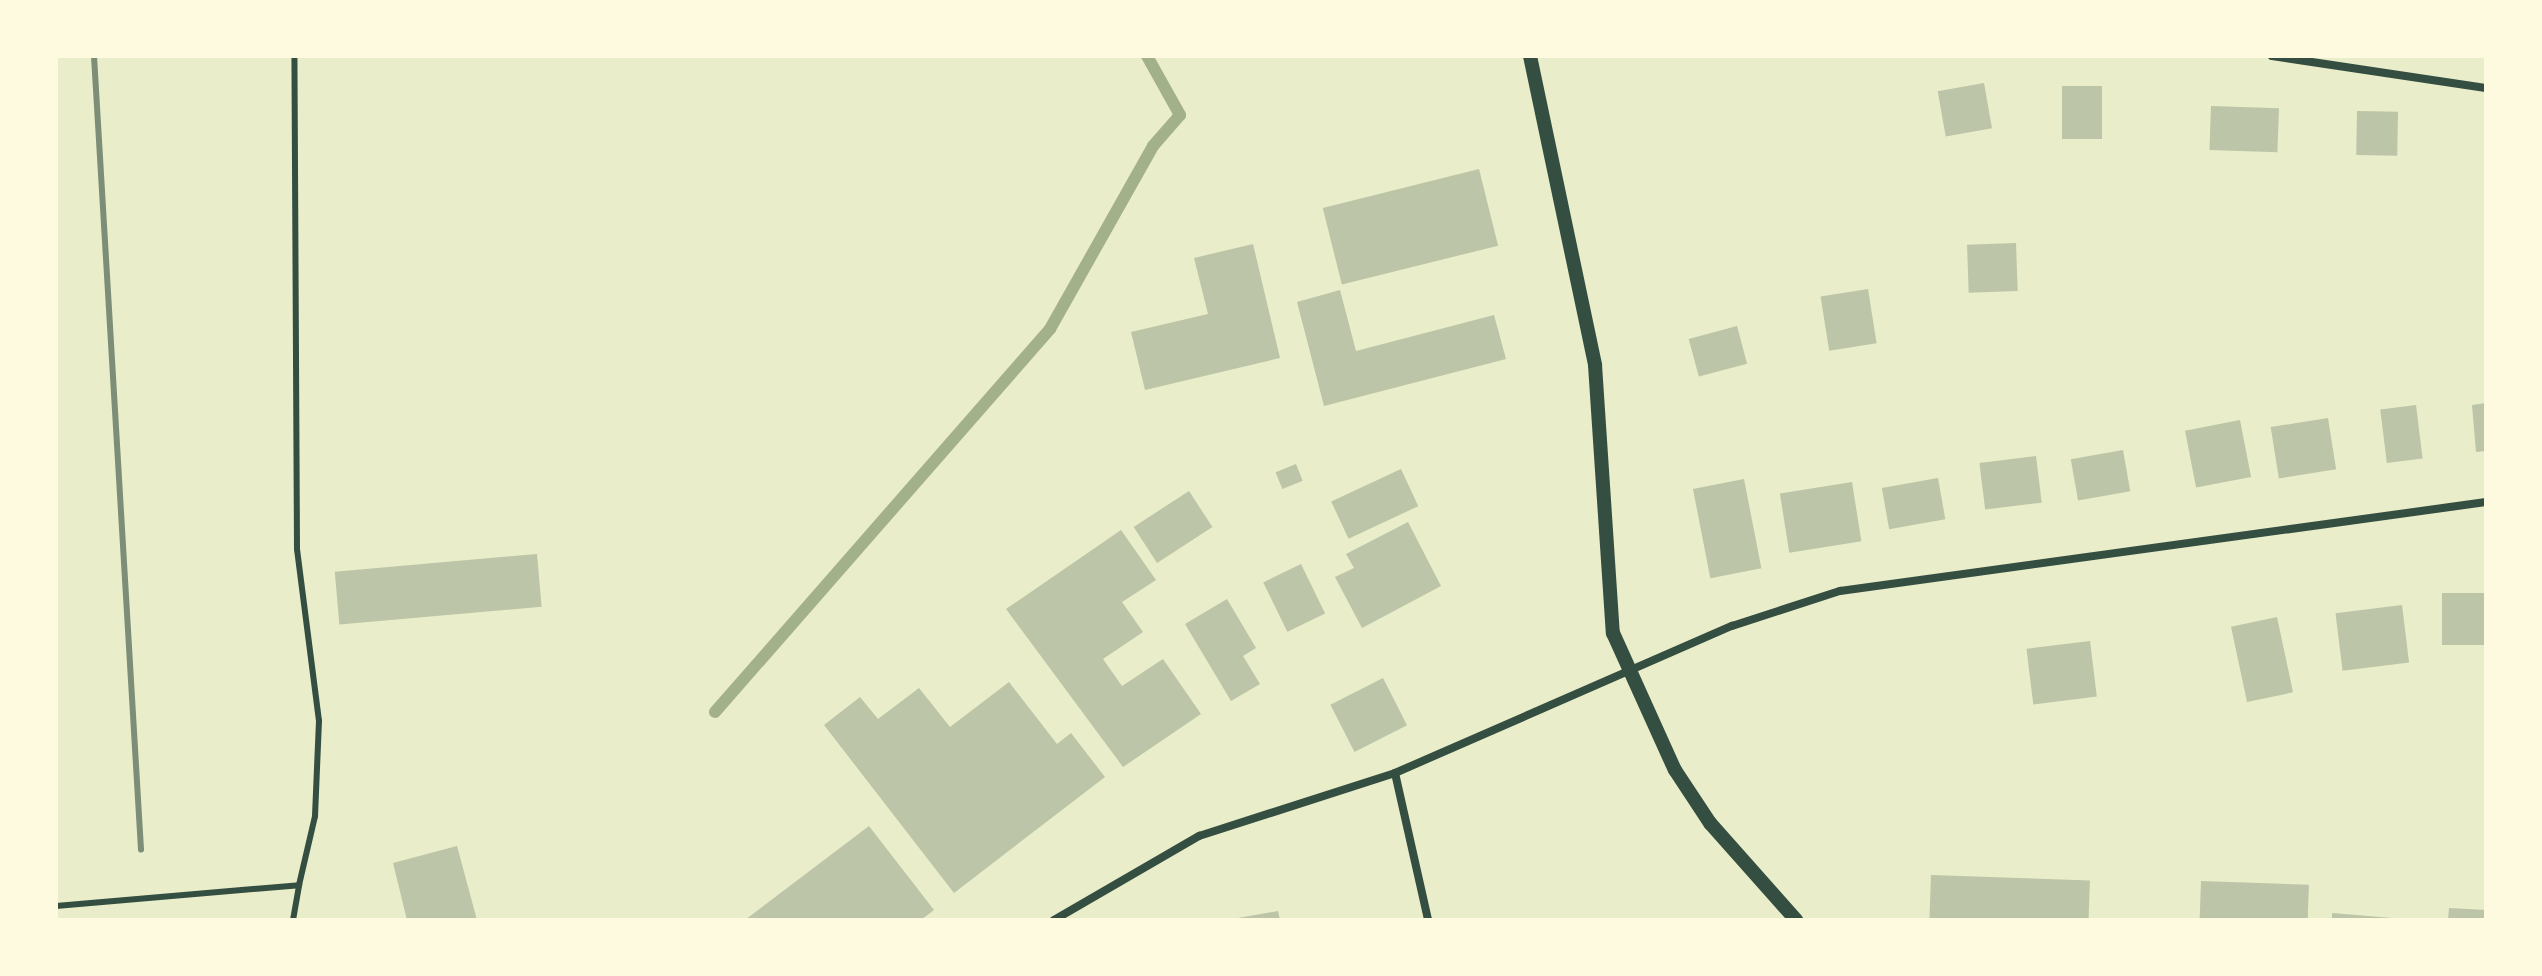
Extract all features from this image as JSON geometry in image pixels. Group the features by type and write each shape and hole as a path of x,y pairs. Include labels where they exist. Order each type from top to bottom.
{"street":[{"path":"1530,56 1595,365 1607,580 1625,673 1710,823 1796,920"},
{"path":"2272,56 2486,88"},
{"path":"1054,920 1199,836 1395,773 1732,626 1840,591 2486,502"},
{"path":"1395,773 1428,920"}],"lane":[{"path":"293,920 315,816 319,721 297,549 294,56"},
{"path":"56,906 299,885"}],"building":[{"path":"1984,83 1992,128 1946,136 1938,91"},
{"path":"2062,86 2102,86 2102,139 2062,139"},
{"path":"2211,106 2279,108 2277,152 2209,150"},
{"path":"2357,111 2398,112 2397,156 2356,155"},
{"path":"1479,169 1498,246 1342,285 1323,208"},
{"path":"2016,243 2018,291 1969,293 1967,245"},
{"path":"1253,244 1280,358 1145,390 1131,332 1208,314 1194,258"},
{"path":"1868,289 1877,343 1829,351 1821,297"},
{"path":"1340,290 1356,351 1494,315 1506,359 1324,406 1297,302"},
{"path":"1737,326 1747,364 1699,377 1689,339"},
{"path":"2486,403 2486,451 2476,452 2472,405"},
{"path":"2416,405 2423,459 2387,463 2380,409"},
{"path":"2328,418 2336,469 2279,478 2271,427"},
{"path":"2240,420 2251,477 2196,488 2185,431"},
{"path":"2123,450 2130,491 2078,501 2071,459"},
{"path":"2036,456 2042,503 1985,510 1979,463"},
{"path":"1296,464 1303,481 1282,489 1276,472"},
{"path":"1401,469 1418,506 1349,539 1331,502"},
{"path":"1938,478 1945,519 1889,529 1882,488"},
{"path":"1744,479 1761,568 1710,578 1693,489"},
{"path":"1852,482 1861,541 1789,553 1780,493"},
{"path":"1189,491 1212,527 1157,563 1134,527"},
{"path":"1408,522 1441,586 1362,628 1335,577 1354,568 1346,554"},
{"path":"1121,530 1156,580 1122,602 1143,632 1103,659 1122,686 1163,659 1201,714 1123,767 1006,609"},
{"path":"537,554 542,607 339,624 335,572"},
{"path":"1301,564 1325,613 1287,632 1263,582"},
{"path":"2442,593 2486,593 2486,645 2442,645"},
{"path":"1227,599 1256,648 1243,656 1260,684 1231,701 1185,624"},
{"path":"2402,605 2409,663 2343,671 2335,613"},
{"path":"2277,617 2293,692 2247,702 2231,627"},
{"path":"2090,641 2097,697 2033,704 2026,649"},
{"path":"1383,678 1407,725 1354,752 1330,705"},
{"path":"1009,682 1057,744 1071,733 1105,777 954,893 824,725 860,697 878,719 919,688 950,727"},
{"path":"869,826 934,910 921,920 745,920"},
{"path":"457,846 477,920 407,920 393,863"},
{"path":"1931,875 2090,881 2089,920 1929,920"},
{"path":"2201,881 2309,885 2308,920 2200,920"},
{"path":"2449,908 2486,910 2486,920 2448,920"},
{"path":"1278,911 1280,920 1238,920 1238,918"},
{"path":"2332,913 2392,918 2392,920 2332,920"}],"waterway":[{"path":"715,712 1050,329 1153,146 1180,115 1147,56"}],"railway":[{"path":"94,56 141,850"}]}
